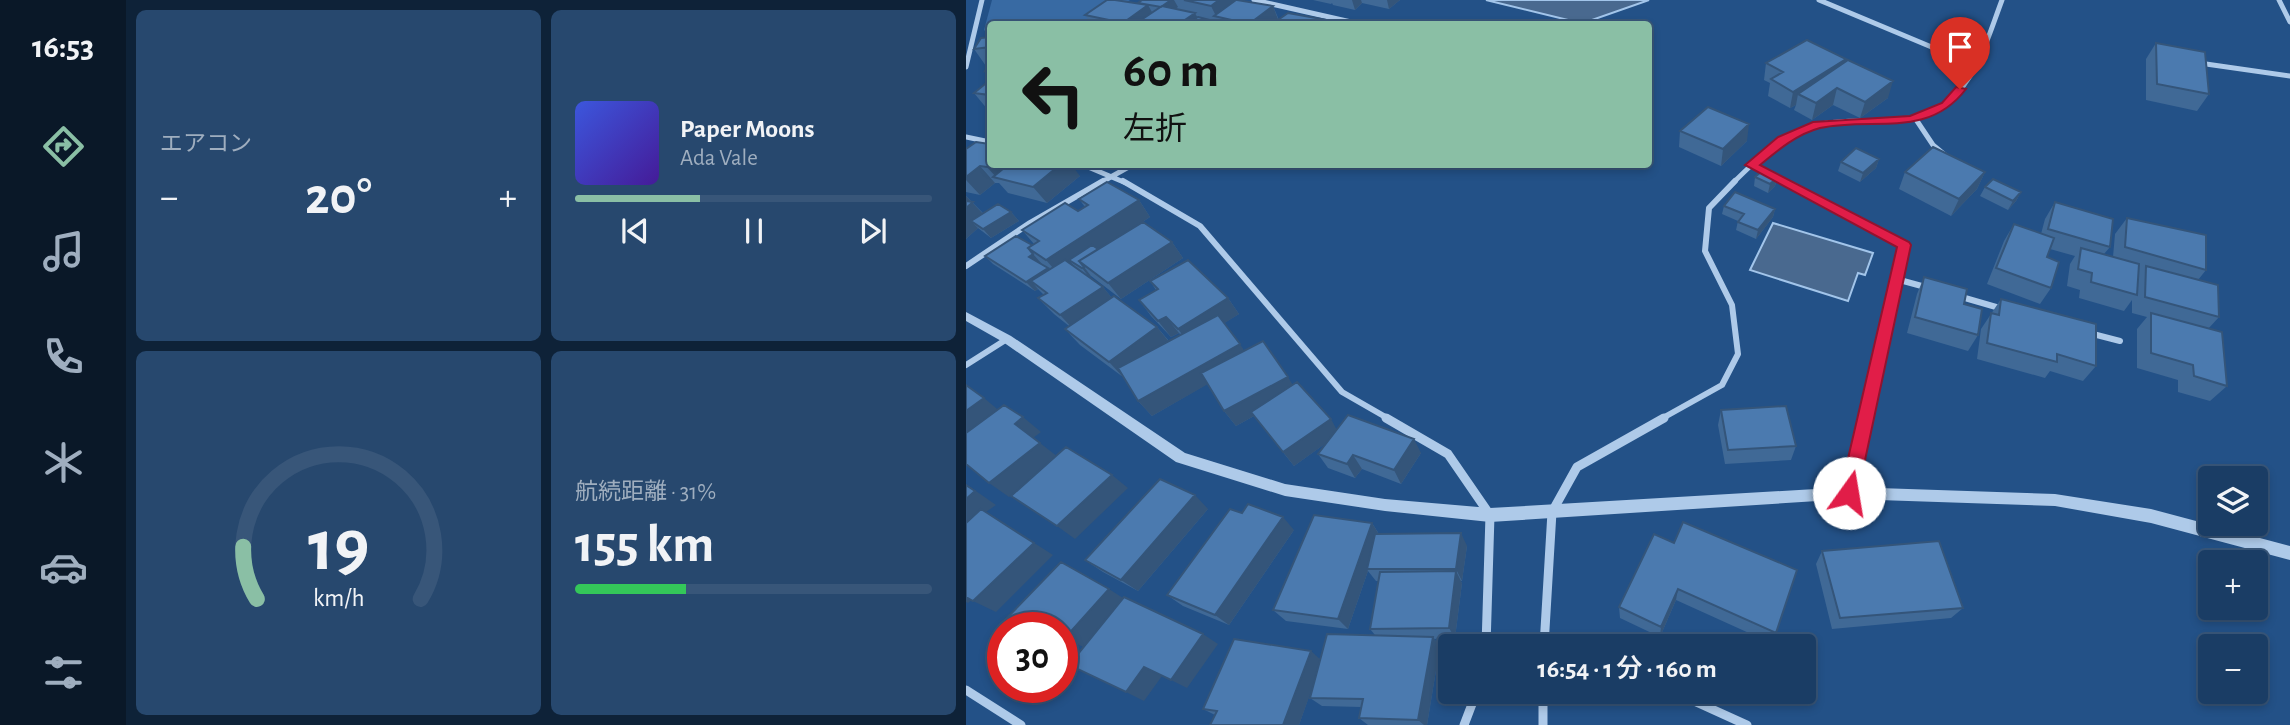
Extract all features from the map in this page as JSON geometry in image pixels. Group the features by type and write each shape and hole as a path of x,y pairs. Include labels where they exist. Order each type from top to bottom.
{"street":[{"path":"966,67 982,0"},
{"path":"1254,0 1347,21"},
{"path":"1819,0 1977,66"},
{"path":"1545,634 1552,512 1577,467 1723,385 1738,354 1732,305 1705,251 1709,208 1751,165 1782,140 1817,125 1915,118 1946,106 1977,66 2002,0"},
{"path":"2279,0 2290,22"},
{"path":"974,37 982,37"},
{"path":"2199,63 2290,76"},
{"path":"1915,118 1933,145 1950,159"},
{"path":"966,137 987,141"},
{"path":"1751,165 1904,245 1849,493"},
{"path":"1092,168 1114,176 1200,226 1342,392 1448,454 1490,515 1486,634"},
{"path":"966,266 1030,223 1127,168"},
{"path":"1896,279 1936,290"},
{"path":"1949,293 2015,312"},
{"path":"966,316 1007,339 1181,458 1285,490 1385,505 1490,515 1849,493 2055,500 2151,516 2290,554"},
{"path":"2080,330 2120,341"},
{"path":"966,365 1007,339"},
{"path":"966,690 1021,725"},
{"path":"1464,725 1472,704"},
{"path":"1543,704 1543,725"},
{"path":"1701,704 1747,725"}],"shaded area":[{"path":"992,0 1130,0 1097,21 987,21 987,32 984,30"},
{"path":"1486,0 1649,0 1592,20 1568,20"},
{"path":"1773,223 1873,253 1865,275 1858,273 1848,301 1750,270"}],"building":[{"path":"1107,0 1148,5 1126,21 1085,15"},
{"path":"1142,0 1171,0 1161,7 1138,3"},
{"path":"1184,0 1219,0 1211,6"},
{"path":"1236,0 1273,6 1253,21 1236,21 1214,16"},
{"path":"1162,6 1195,13 1183,21 1140,21"},
{"path":"1288,13 1327,20 1326,21 1276,21"},
{"path":"1198,17 1213,21 1192,21"},
{"path":"987,37 987,47 974,49 981,38"},
{"path":"1807,40 1846,59 1793,92 1771,79 1783,72 1766,63"},
{"path":"2156,43 2205,52 2209,94 2157,84"},
{"path":"1848,60 1893,81 1865,102 1837,88 1816,103 1798,94"},
{"path":"987,82 987,95 974,93"},
{"path":"1708,107 1749,124 1723,149 1680,131"},
{"path":"976,142 987,144 987,167 980,166 966,177 966,149"},
{"path":"1933,147 1985,172 1959,199 1905,172"},
{"path":"1856,148 1879,159 1863,173 1841,162"},
{"path":"1004,168 1056,168 1033,187 993,177"},
{"path":"1762,171 1777,178 1770,184 1755,177"},
{"path":"1993,179 2021,192 2013,201 1985,187"},
{"path":"1107,182 1139,200 1046,260 1028,248 1039,241 1022,230 1065,203 1078,211 1088,205 1079,199"},
{"path":"1735,192 1775,209 1758,230 1738,222 1744,214 1724,206"},
{"path":"2055,202 2113,219 2110,247 2048,229"},
{"path":"998,204 1011,212 983,229 971,221"},
{"path":"2127,218 2206,235 2206,270 2125,247"},
{"path":"1143,222 1172,242 1108,283 1079,261"},
{"path":"2014,224 2054,238 2047,257 2059,262 2051,288 1996,268"},
{"path":"1016,236 1032,245 1028,248 1033,254 1029,257 1048,268 1026,282 985,256"},
{"path":"1092,245 1098,249 1079,261 1084,267 1069,260"},
{"path":"2081,248 2139,264 2137,295 2091,282 2092,273 2078,269"},
{"path":"1065,260 1103,287 1060,315 1038,298 1047,293 1031,281"},
{"path":"1188,260 1228,298 1178,329 1166,317 1158,321 1139,300 1158,289 1150,281"},
{"path":"2146,266 2218,285 2219,317 2145,297"},
{"path":"1924,277 1967,289 1964,304 1982,309 1978,335 1915,317"},
{"path":"1114,296 1157,327 1109,362 1065,329"},
{"path":"2001,299 2096,324 2096,366 2057,354 2057,362 1987,343 1991,313 1999,315"},
{"path":"2151,313 2222,332 2227,386 2194,376 2193,365 2151,353"},
{"path":"1218,315 1240,344 1138,401 1118,368"},
{"path":"1263,341 1288,377 1224,411 1201,373"},
{"path":"1297,382 1331,419 1283,452 1251,412"},
{"path":"966,385 984,398 966,411"},
{"path":"1004,405 1023,417 1015,424 1040,443 989,483 966,464 966,433"},
{"path":"1786,406 1796,446 1728,450 1721,410"},
{"path":"1348,415 1414,439 1394,470 1353,455 1347,464 1318,454"},
{"path":"1066,447 1112,475 1057,526 1011,496"},
{"path":"1160,479 1195,495 1121,580 1085,560"},
{"path":"966,485 975,491 966,499"},
{"path":"1248,504 1283,517 1215,615 1167,595 1230,509 1242,513"},
{"path":"981,509 1034,543 973,601 966,597 966,523"},
{"path":"1314,515 1372,523 1338,619 1273,610"},
{"path":"1683,522 1797,570 1776,633 1678,589 1661,627 1619,607 1654,534 1674,543"},
{"path":"1461,533 1456,569 1367,569 1375,534"},
{"path":"1939,541 1963,608 1840,618 1822,551"},
{"path":"1061,562 1109,589 1078,624 1078,612 1013,612"},
{"path":"1456,571 1449,628 1370,629 1380,572"},
{"path":"1124,597 1203,634 1171,680 1144,667 1126,692 1078,669 1078,654"},
{"path":"1327,634 1433,637 1418,720 1359,718 1363,699 1310,698"},
{"path":"1234,639 1311,651 1283,725 1210,725 1217,711 1203,709"}],"route":[{"path":"1849,493 1904,245 1751,165 1782,140 1817,125 1912,119 1946,106 1960,89"}]}
